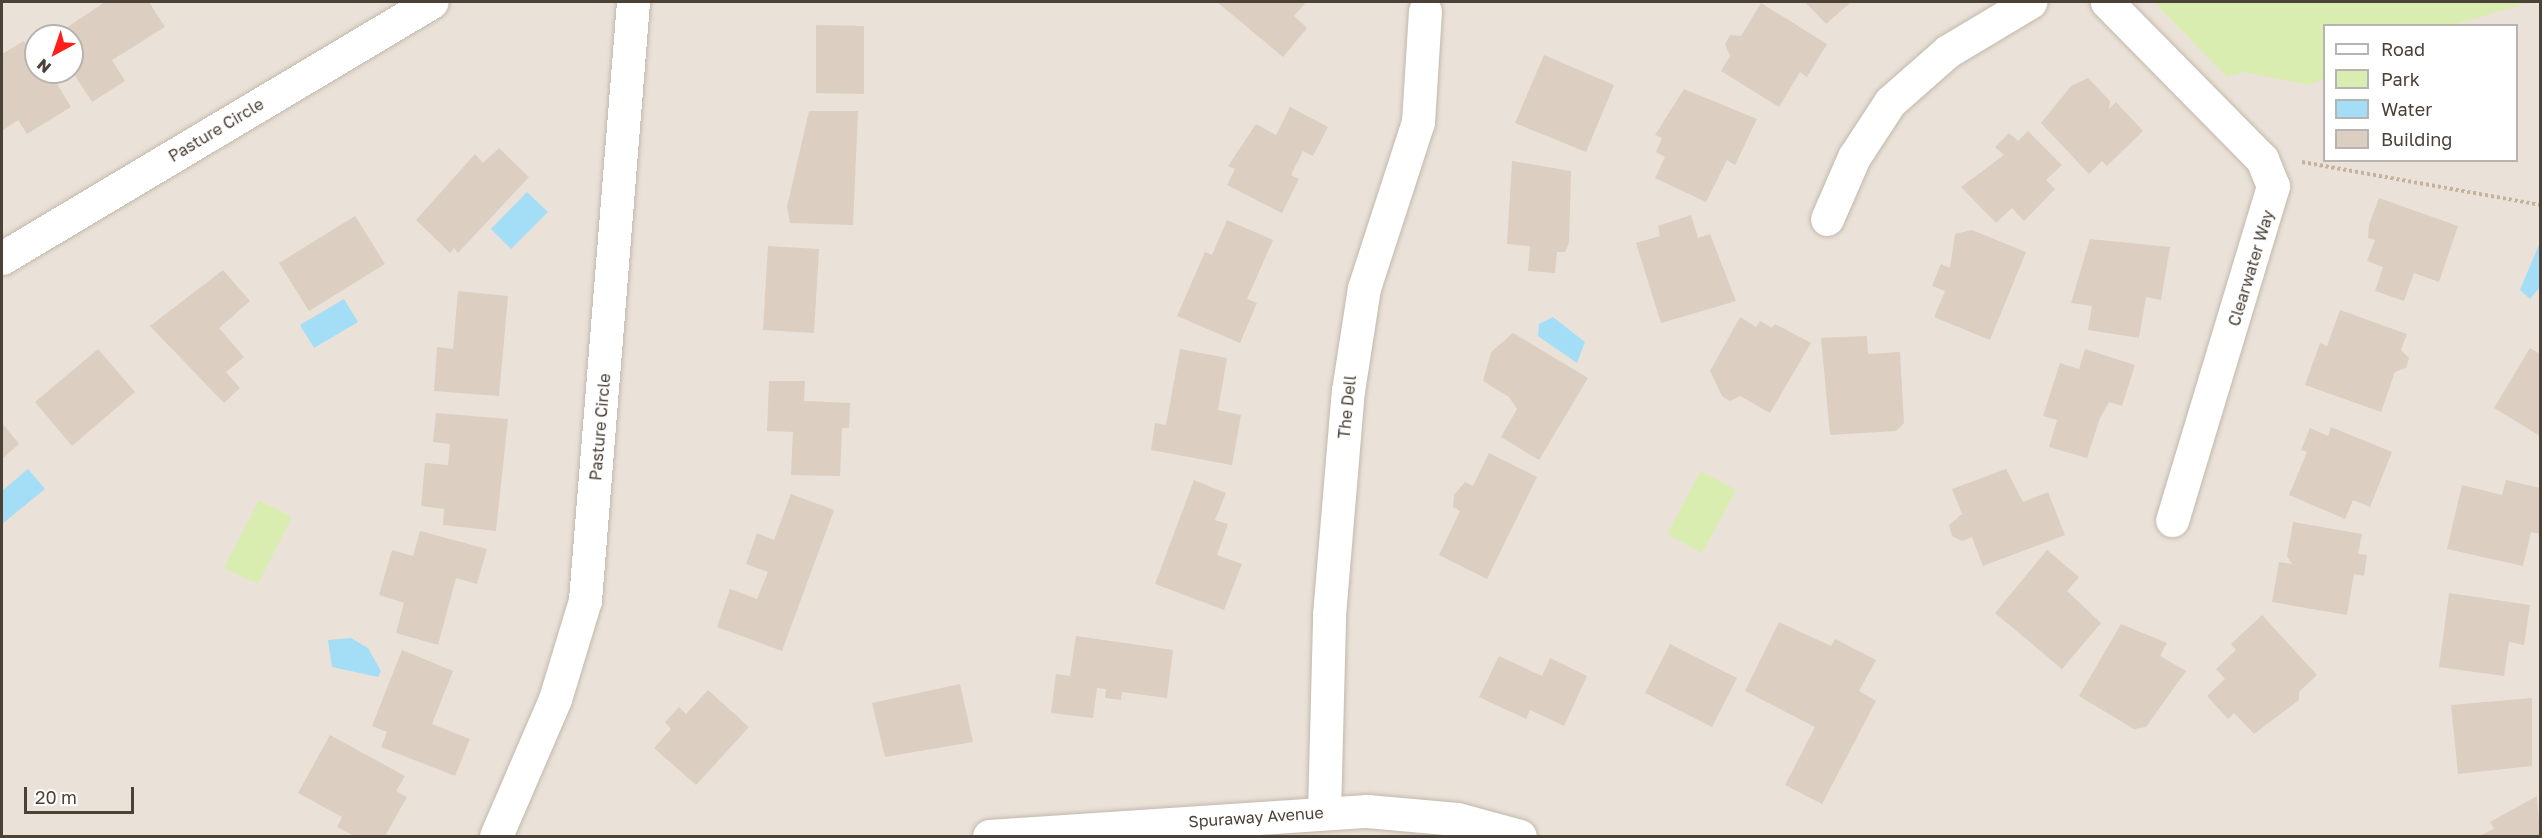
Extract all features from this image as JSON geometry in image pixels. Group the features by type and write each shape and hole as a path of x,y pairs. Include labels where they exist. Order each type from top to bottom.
{"street":[{"name":"Pasture Circle","path":"2,258 431,2"},
{"name":"Pasture Circle","path":"496,837 555,699 585,600 633,2"},
{"path":"1827,219 1854,157 1890,102 1948,51 2030,2"},
{"name":"Clearwater Way","path":"2107,2 2262,159 2273,186 2271,206 2172,520"},
{"name":"The Dell","path":"1324,812 1329,615 1348,391 1364,288 1418,122 1425,11"},
{"name":"Spuraway Avenue","path":"990,837 1324,812 1428,814 1520,837"}],"path":[{"path":"2262,159 2329,164 2541,205"}],"shaded area":[{"path":"2,2 2540,2 2540,836 2,836"}],"green space":[{"path":"2154,2 2531,2 2456,24 2323,24 2323,79 2309,85 2243,72 2227,77"},
{"path":"1701,471 1736,490 1702,553 1667,534"},
{"path":"259,500 292,517 258,584 224,568"}],"water":[{"path":"527,192 548,212 511,249 491,229"},
{"path":"2540,242 2540,287 2530,299 2520,290"},
{"path":"344,299 358,322 314,348 300,325"},
{"path":"1553,317 1585,342 1577,363 1538,336 1539,324"},
{"path":"28,469 45,489 2,524 2,491"},
{"path":"351,638 368,648 381,671 378,677 332,667 328,640"}],"building":[{"path":"105,2 149,2 165,27 112,60 125,81 92,102 80,84 84,84 84,24 72,24"},
{"path":"1217,2 1306,2 1294,16 1307,28 1283,57"},
{"path":"1805,2 1851,2 1826,24"},
{"path":"1761,3 1827,44 1807,77 1800,72 1779,107 1721,71 1730,56 1725,44 1730,35 1741,36"},
{"path":"816,25 864,26 864,94 816,93"},
{"path":"24,41 24,84 57,84 71,107 27,134 18,120 2,131 2,54"},
{"path":"1544,55 1614,85 1586,152 1515,123"},
{"path":"2088,78 2110,101 2109,109 2116,102 2143,131 2107,166 2102,161 2089,174 2041,123 2071,86"},
{"path":"1684,89 1757,119 1735,165 1727,160 1706,202 1655,178 1665,157 1656,152 1662,138 1655,135"},
{"path":"1290,107 1328,127 1313,156 1303,151 1291,175 1299,179 1282,213 1227,185 1235,169 1228,166 1256,124 1276,135"},
{"path":"809,111 858,111 853,225 790,223 787,207"},
{"path":"2028,131 2062,165 2046,180 2055,189 2024,221 2012,208 1996,223 1961,187 2004,155 1995,147 2009,133 2018,141"},
{"path":"499,148 529,177 458,253 454,248 450,253 416,220 475,154 483,163"},
{"path":"1512,161 1571,171 1569,243 1565,252 1557,252 1555,273 1528,271 1530,246 1507,244"},
{"path":"2379,198 2458,226 2439,282 2414,273 2404,301 2375,291 2383,267 2367,261 2375,240 2368,238 2369,225"},
{"path":"1691,215 1698,238 1710,234 1736,301 1661,323 1636,243 1660,236 1658,226"},
{"path":"355,216 385,264 309,311 279,263"},
{"path":"1227,220 1273,240 1247,299 1257,303 1240,343 1177,316 1205,252 1212,255"},
{"path":"1972,230 2026,252 1990,340 1934,317 1945,291 1932,286 1941,264 1950,268 1955,234"},
{"path":"2090,239 2170,247 2161,300 2146,297 2139,338 2088,330 2092,306 2071,303"},
{"path":"768,246 819,249 814,333 763,330"},
{"path":"223,270 250,301 219,328 244,357 226,372 240,388 224,403 150,326"},
{"path":"458,291 508,296 499,396 434,391 437,347 453,349"},
{"path":"2340,310 2407,334 2401,350 2409,358 2406,368 2395,372 2381,412 2305,385 2320,343 2327,346"},
{"path":"1740,317 1756,327 1760,321 1772,328 1775,324 1811,343 1770,413 1740,396 1730,401 1722,396 1710,371"},
{"path":"1513,333 1588,378 1539,460 1501,437 1517,409 1509,397 1483,381 1491,352"},
{"path":"1867,336 1868,354 1900,352 1904,423 1896,431 1830,435 1821,338"},
{"path":"2530,348 2540,354 2540,436 2494,408"},
{"path":"98,349 135,392 72,446 35,402"},
{"path":"1180,349 1227,358 1218,410 1241,415 1232,465 1151,450 1155,423 1166,425"},
{"path":"2085,349 2135,365 2122,406 2109,402 2100,418 2087,458 2049,447 2057,420 2043,416 2060,363 2079,369"},
{"path":"769,381 805,381 804,401 850,403 849,428 842,428 840,476 791,475 793,432 767,431"},
{"path":"436,413 508,419 496,531 443,525 444,509 421,506 425,463 448,465 450,444 433,442"},
{"path":"2,423 19,444 2,459"},
{"path":"2331,427 2392,452 2370,507 2353,500 2345,519 2289,495 2307,452 2301,450 2310,428 2328,436"},
{"path":"1489,453 1537,477 1487,579 1439,555 1460,511 1453,507 1454,495 1465,482 1473,486"},
{"path":"2006,469 2023,502 2048,492 2065,535 1983,566 1972,537 1962,541 1952,536 1949,525 1962,514 1952,489"},
{"path":"1194,480 1226,493 1215,520 1228,524 1217,555 1242,564 1224,610 1155,584"},
{"path":"2506,480 2540,488 2540,534 2531,532 2523,566 2447,549 2462,485 2502,495"},
{"path":"791,494 834,510 782,651 717,627 730,589 757,599 768,572 746,564 757,533 774,540"},
{"path":"2293,522 2362,534 2358,554 2367,555 2364,576 2354,574 2347,615 2272,602 2279,562 2292,564 2287,556"},
{"path":"420,531 487,549 477,584 456,578 438,645 396,633 404,603 379,595 392,550 413,556"},
{"path":"2047,550 2079,577 2067,591 2101,623 2062,669 1995,613"},
{"path":"2449,593 2530,605 2524,645 2509,642 2504,676 2439,667"},
{"path":"2262,615 2317,675 2299,692 2299,700 2254,734 2234,713 2228,719 2207,696 2225,679 2216,669 2236,650 2231,644"},
{"path":"1779,622 1831,646 1835,639 1876,660 1859,691 1876,701 1822,804 1785,785 1815,727 1745,691"},
{"path":"2121,624 2167,643 2160,656 2186,671 2146,727 2134,729 2079,696"},
{"path":"1076,636 1173,650 1167,698 1122,692 1121,700 1105,698 1106,689 1097,688 1093,718 1051,713 1056,674 1070,676"},
{"path":"1670,644 1737,678 1712,727 1645,693"},
{"path":"402,650 453,671 432,724 470,739 455,776 381,747 387,732 372,726"},
{"path":"1499,656 1542,676 1550,658 1587,676 1564,726 1530,710 1526,719 1479,697"},
{"path":"960,684 973,742 885,757 872,703"},
{"path":"708,690 749,727 696,785 654,748 671,729 665,722 679,707 686,714"},
{"path":"2532,698 2532,766 2458,774 2451,705"},
{"path":"330,735 405,776 396,791 407,797 385,836 354,836 337,827 342,817 298,793"},
{"path":"2537,796 2540,836 2479,836 2494,829 2490,822"}]}
